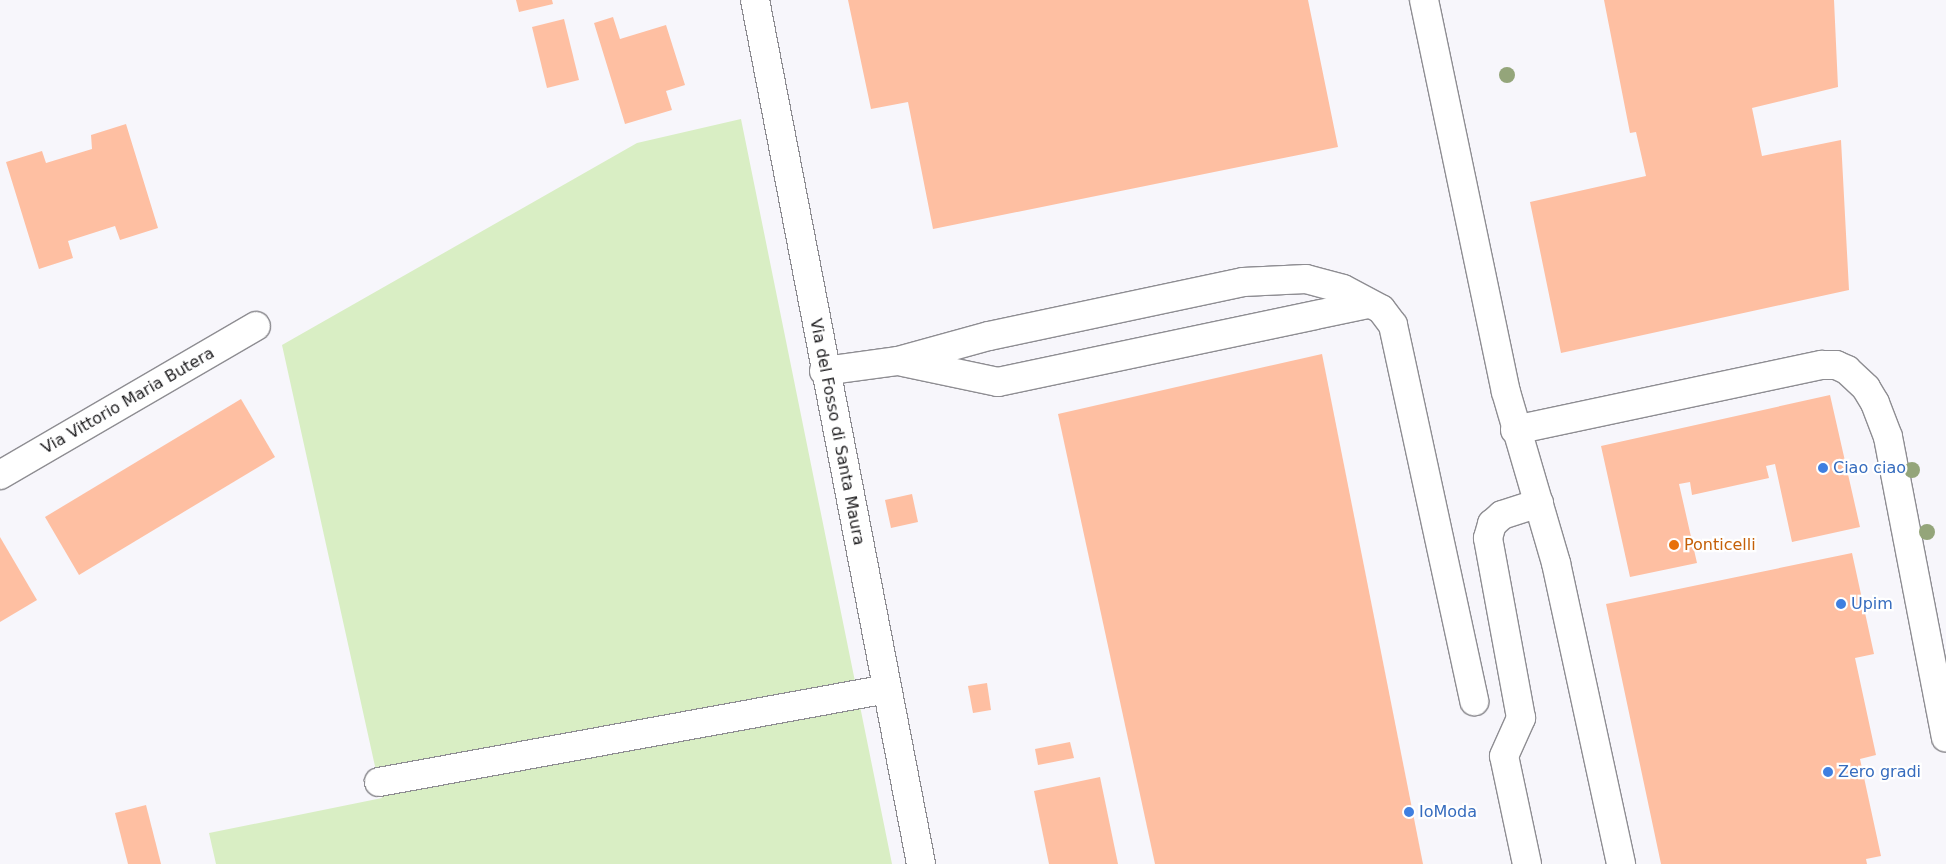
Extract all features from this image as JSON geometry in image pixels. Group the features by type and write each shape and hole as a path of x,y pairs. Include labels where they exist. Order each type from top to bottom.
{"street":[{"name":"Via del Fosso di Santa Maura","path":"755,0 824,371 921,864"},
{"path":"1424,0 1475,252 1515,430 1556,563 1622,864"},
{"path":"824,371 898,360 998,334 1243,282 1322,282 1369,304 1387,314 1394,325 1474,701"},
{"path":"898,360 998,382 1369,304"},
{"name":"Via Vittorio Maria Butera","path":"0,476 256,326"},
{"path":"1515,430 1822,365 1836,365 1847,370 1866,388 1875,403 1888,436 1946,737"},
{"path":"1527,864 1504,756 1522,718 1488,538 1492,524 1502,515 1539,503"},
{"path":"379,782 887,689"}],"green space":[{"path":"741,119 892,864 216,864 209,833 382,798 282,345 637,143"}],"building":[{"path":"516,0 552,0 553,4 519,12"},
{"path":"848,0 1308,0 1338,147 933,229 908,102 871,109"},
{"path":"1604,0 1834,0 1838,87 1752,108 1762,156 1841,140 1849,290 1561,353 1530,202 1646,176 1636,132 1630,133"},
{"path":"613,17 620,39 666,25 685,85 666,91 672,110 625,124 594,23"},
{"path":"564,19 579,80 547,88 532,27"},
{"path":"126,124 158,228 120,240 115,226 68,241 73,258 39,269 6,162 42,151 46,163 92,149 91,135"},
{"path":"1322,354 1423,864 1155,864 1058,414"},
{"path":"1830,395 1860,527 1792,542 1775,464 1766,466 1769,478 1692,495 1690,482 1679,484 1697,563 1630,577 1601,446"},
{"path":"241,399 275,457 79,575 45,517"},
{"path":"912,494 918,522 891,528 885,500"},
{"path":"0,537 37,600 0,622"},
{"path":"1852,553 1874,654 1855,658 1876,755 1860,759 1881,856 1866,859 1867,864 1661,864 1606,604"},
{"path":"987,683 991,710 973,713 968,686"},
{"path":"1070,742 1074,758 1038,765 1035,749"},
{"path":"1100,777 1118,864 1049,864 1034,791"},
{"path":"146,805 161,864 128,864 115,813"}],"place":[{"name":"Ciao ciao","path":"1823,468"},
{"name":"Ponticelli","path":"1674,545"},
{"name":"Upim","path":"1841,604"},
{"name":"Zero gradi","path":"1828,772"},
{"name":"IoModa","path":"1409,812"}]}
